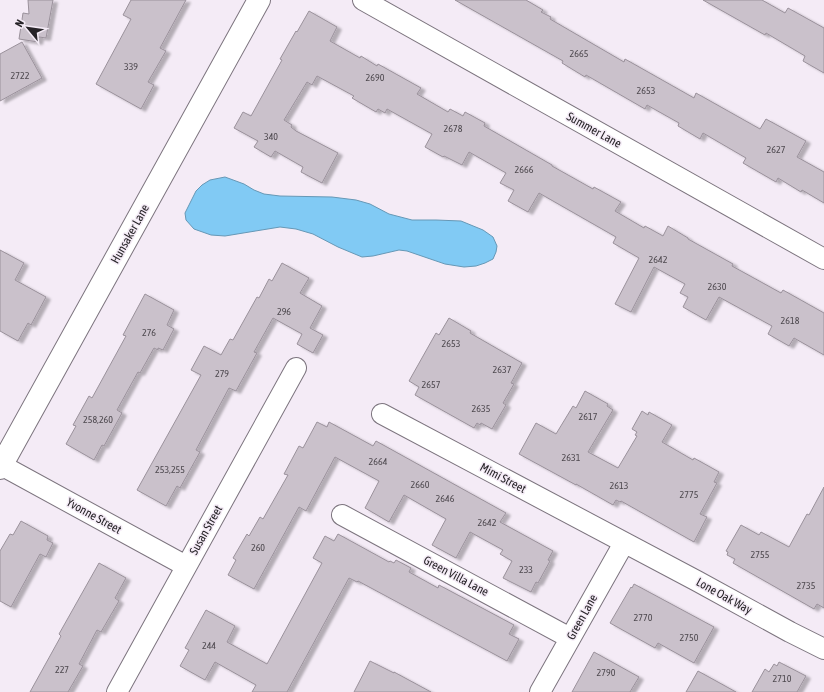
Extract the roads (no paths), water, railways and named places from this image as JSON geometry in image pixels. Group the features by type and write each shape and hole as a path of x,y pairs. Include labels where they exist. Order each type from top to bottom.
{"street":[{"name":"Hunsaker Lane","path":"1,467 259,0"},
{"name":"Summer Lane","path":"363,0 824,259"},
{"name":"Susan Street","path":"117,692 296,368"},
{"name":"Mimi Street","path":"382,414 624,543"},
{"name":"Yvonne Street","path":"1,467 186,566"},
{"name":"Green Villa Lane","path":"342,515 570,638"},
{"name":"Green Lane","path":"540,692 624,543"},
{"name":"Lone Oak Way","path":"624,543 824,650"}],"water":[{"path":"225,177 264,194 280,196 332,197 356,200 370,204 389,214 412,220 461,221 483,230 493,237 497,246 496,252 493,259 485,263 476,266 464,267 445,264 407,251 399,250 362,257 313,234 296,229 280,227 225,236 211,235 194,229 186,220 185,213 196,191 210,180"}]}
